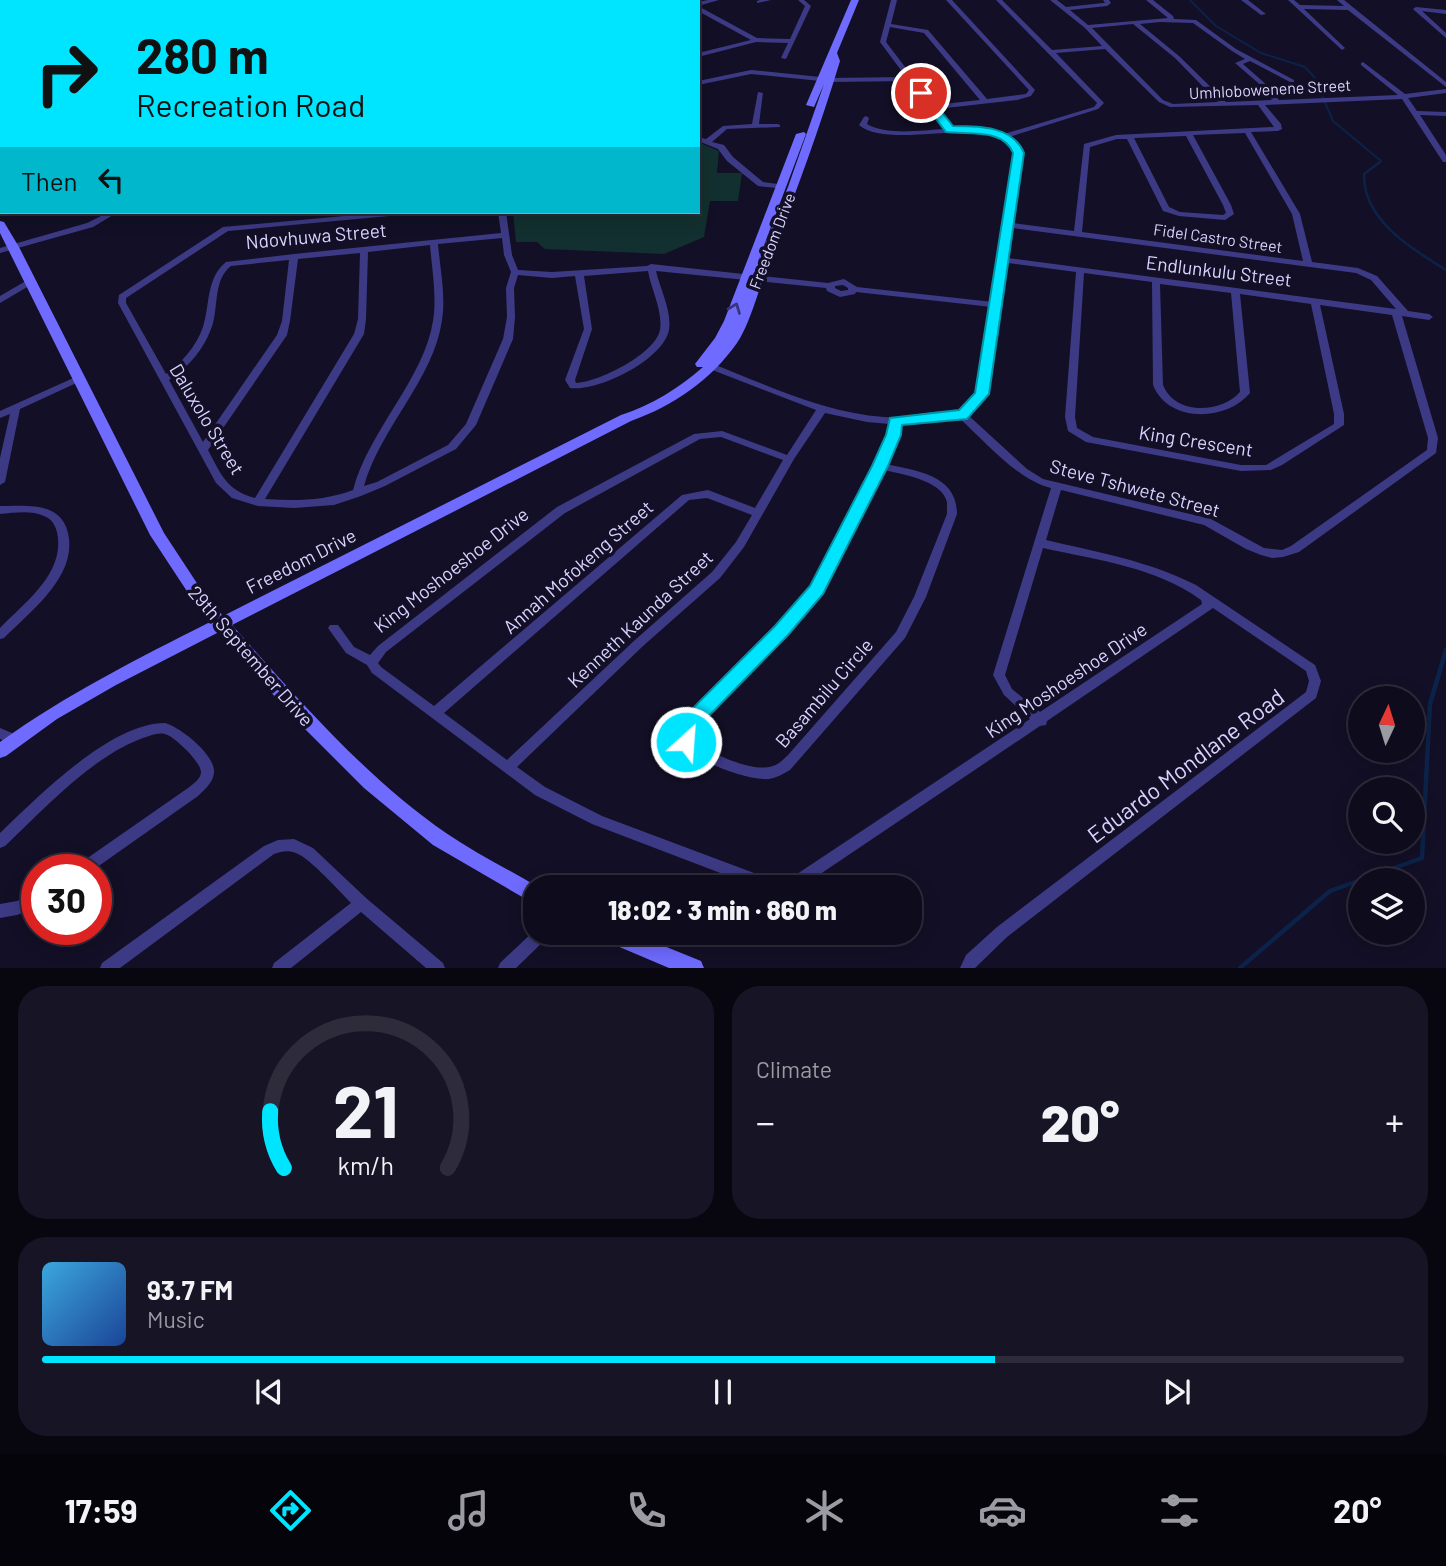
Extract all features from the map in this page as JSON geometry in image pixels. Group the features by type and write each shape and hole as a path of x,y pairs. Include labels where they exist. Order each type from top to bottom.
{"street":[{"path":"759,2 768,0"},
{"path":"784,58 808,6 801,0"},
{"name":"Freedom Drive","path":"752,277 855,0"},
{"path":"894,0 883,42 950,130"},
{"path":"932,107 1021,97 1032,90 948,0"},
{"path":"999,0 1100,100 1101,105 1004,136"},
{"name":"Umhlobowenene Street","path":"1053,0 1087,27 1166,104 1182,107 1404,97 1446,91"},
{"path":"1064,9 1105,5 1108,3 1106,0"},
{"path":"1149,0 1171,17 1171,20"},
{"path":"1244,0 1263,14"},
{"path":"1291,0 1342,48"},
{"path":"1340,0 1446,85"},
{"path":"700,7 756,40"},
{"path":"1298,7 1349,8"},
{"path":"1446,12 1416,10 1446,36"},
{"path":"1087,27 1160,20 1196,22 1250,59 1292,81"},
{"path":"1134,22 1177,57 1225,105"},
{"path":"887,26 926,32 985,102"},
{"path":"700,54 756,40 792,41"},
{"path":"700,44 713,51"},
{"path":"1051,52 1107,47"},
{"path":"1250,59 1238,63 1266,87 1277,102"},
{"path":"1363,64 1404,97 1446,160"},
{"path":"700,83 746,72 825,79 910,79"},
{"name":"Freedom Drive","path":"0,751 7,736 219,624 626,418 708,364 738,330 762,230 825,79"},
{"path":"755,126 760,93"},
{"path":"1078,233 1085,148 1112,138 1130,136 1279,128 1260,103"},
{"path":"1416,113 1446,114"},
{"path":"708,364 822,409 895,421 962,415 977,401 985,386 1010,225 1018,153 1015,143 1004,136 974,130 917,133 872,130 863,125 866,118"},
{"path":"702,141 725,127 778,126"},
{"path":"1247,131 1296,214 1308,264"},
{"path":"1130,136 1166,209 1179,214 1225,218 1230,212 1227,205 1189,134"},
{"path":"702,141 721,147 735,165 761,184 782,187"},
{"path":"7,249 69,232 105,214"},
{"path":"299,214 299,222"},
{"name":"Daluxolo Street","path":"366,214 220,231 122,297 122,303 163,380 227,489 236,496 258,502 316,503 357,494 438,456 459,442 467,433 508,339 511,327 510,288 515,272"},
{"path":"502,214 515,272 542,275 651,267 830,286 844,282 853,289 996,305"},
{"name":"29th September Drive","path":"0,224 7,249 31,281 157,535 185,580 219,624 295,708 370,783 440,839 523,888"},
{"name":"Fidel Castro Street","path":"1010,225 1308,264 1370,275 1395,299 1401,313"},
{"name":"Ndovhuwa Street","path":"163,380 185,362 203,337 210,321 222,268 238,261 505,235"},
{"path":"357,494 361,476 402,401 436,328 434,243"},
{"path":"258,502 359,334 364,250"},
{"path":"204,448 282,335 294,256"},
{"name":"Endlunkulu Street","path":"1004,260 1429,317"},
{"path":"579,273 587,329 570,382 579,387 593,384 643,358 662,338 665,326 651,267"},
{"name":"King Crescent","path":"1080,270 1070,417 1072,429 1090,440 1241,468 1267,468 1339,425 1315,301"},
{"path":"0,300 31,281"},
{"path":"1156,281 1158,385 1162,395 1180,406 1202,411 1228,408 1245,393 1236,291"},
{"name":"Steve Tshwete Street","path":"962,415 1029,475 1056,488 1207,522 1268,555 1275,556 1289,552 1432,452 1433,438 1401,313"},
{"path":"0,415 80,378"},
{"path":"0,480 16,407"},
{"name":"Kenneth Kaunda Street","path":"508,768 730,559 822,409"},
{"name":"Basambilu Circle","path":"880,466 934,482 946,490 953,501 952,514 920,597 901,635 793,759 781,769 769,773 755,773 692,749 686,742 687,727 816,590 880,466 894,435 895,421"},
{"name":"King Moshoeshoe Drive","path":"741,875 597,820 540,791 376,670 372,662 382,649 561,510 698,436 722,434 789,459"},
{"path":"1041,721 1007,692 999,675 1056,488"},
{"name":"Annah Mofokeng Street","path":"435,713 687,497 708,494 758,513"},
{"path":"0,510 51,514 61,525 65,548 51,579 0,635"},
{"path":"1040,543 1175,578 1208,598"},
{"name":"King Moshoeshoe Drive","path":"808,875 1041,721 1208,606 1208,598"},
{"name":"Eduardo Mondlane Road","path":"967,968 971,960 1002,932 1312,695 1315,681 1311,668 1208,598"},
{"path":"334,628 353,653 372,662"},
{"path":"0,842 72,774 93,758 148,731 165,728 176,733 206,764 208,774 205,780 193,792 104,854"},
{"path":"107,968 269,850 278,846 294,845 314,857 361,903 438,968"},
{"path":"279,968 361,903"},
{"path":"0,911 21,906"},
{"path":"515,965 532,945"},
{"path":"639,945 694,968"}],"green space":[{"path":"700,143 719,151 717,173 742,173 738,201 710,201 704,237 664,254 545,249 537,242 516,242 513,214 700,214"}],"waterway":[{"path":"1190,0 1216,26 1261,53 1305,67 1314,77 1333,121 1380,162"},
{"path":"1380,162 1364,174 1371,205 1380,219 1404,242 1446,270"},
{"path":"1240,968 1330,891 1422,858 1430,704 1446,650"}],"route":[{"path":"686,742 685,732 690,723 752,661 816,590 880,466 894,435 895,421 962,415 977,401 985,386 1010,225 1018,165 1017,148 1015,143 1004,136 984,131 950,130 921,93"}]}
